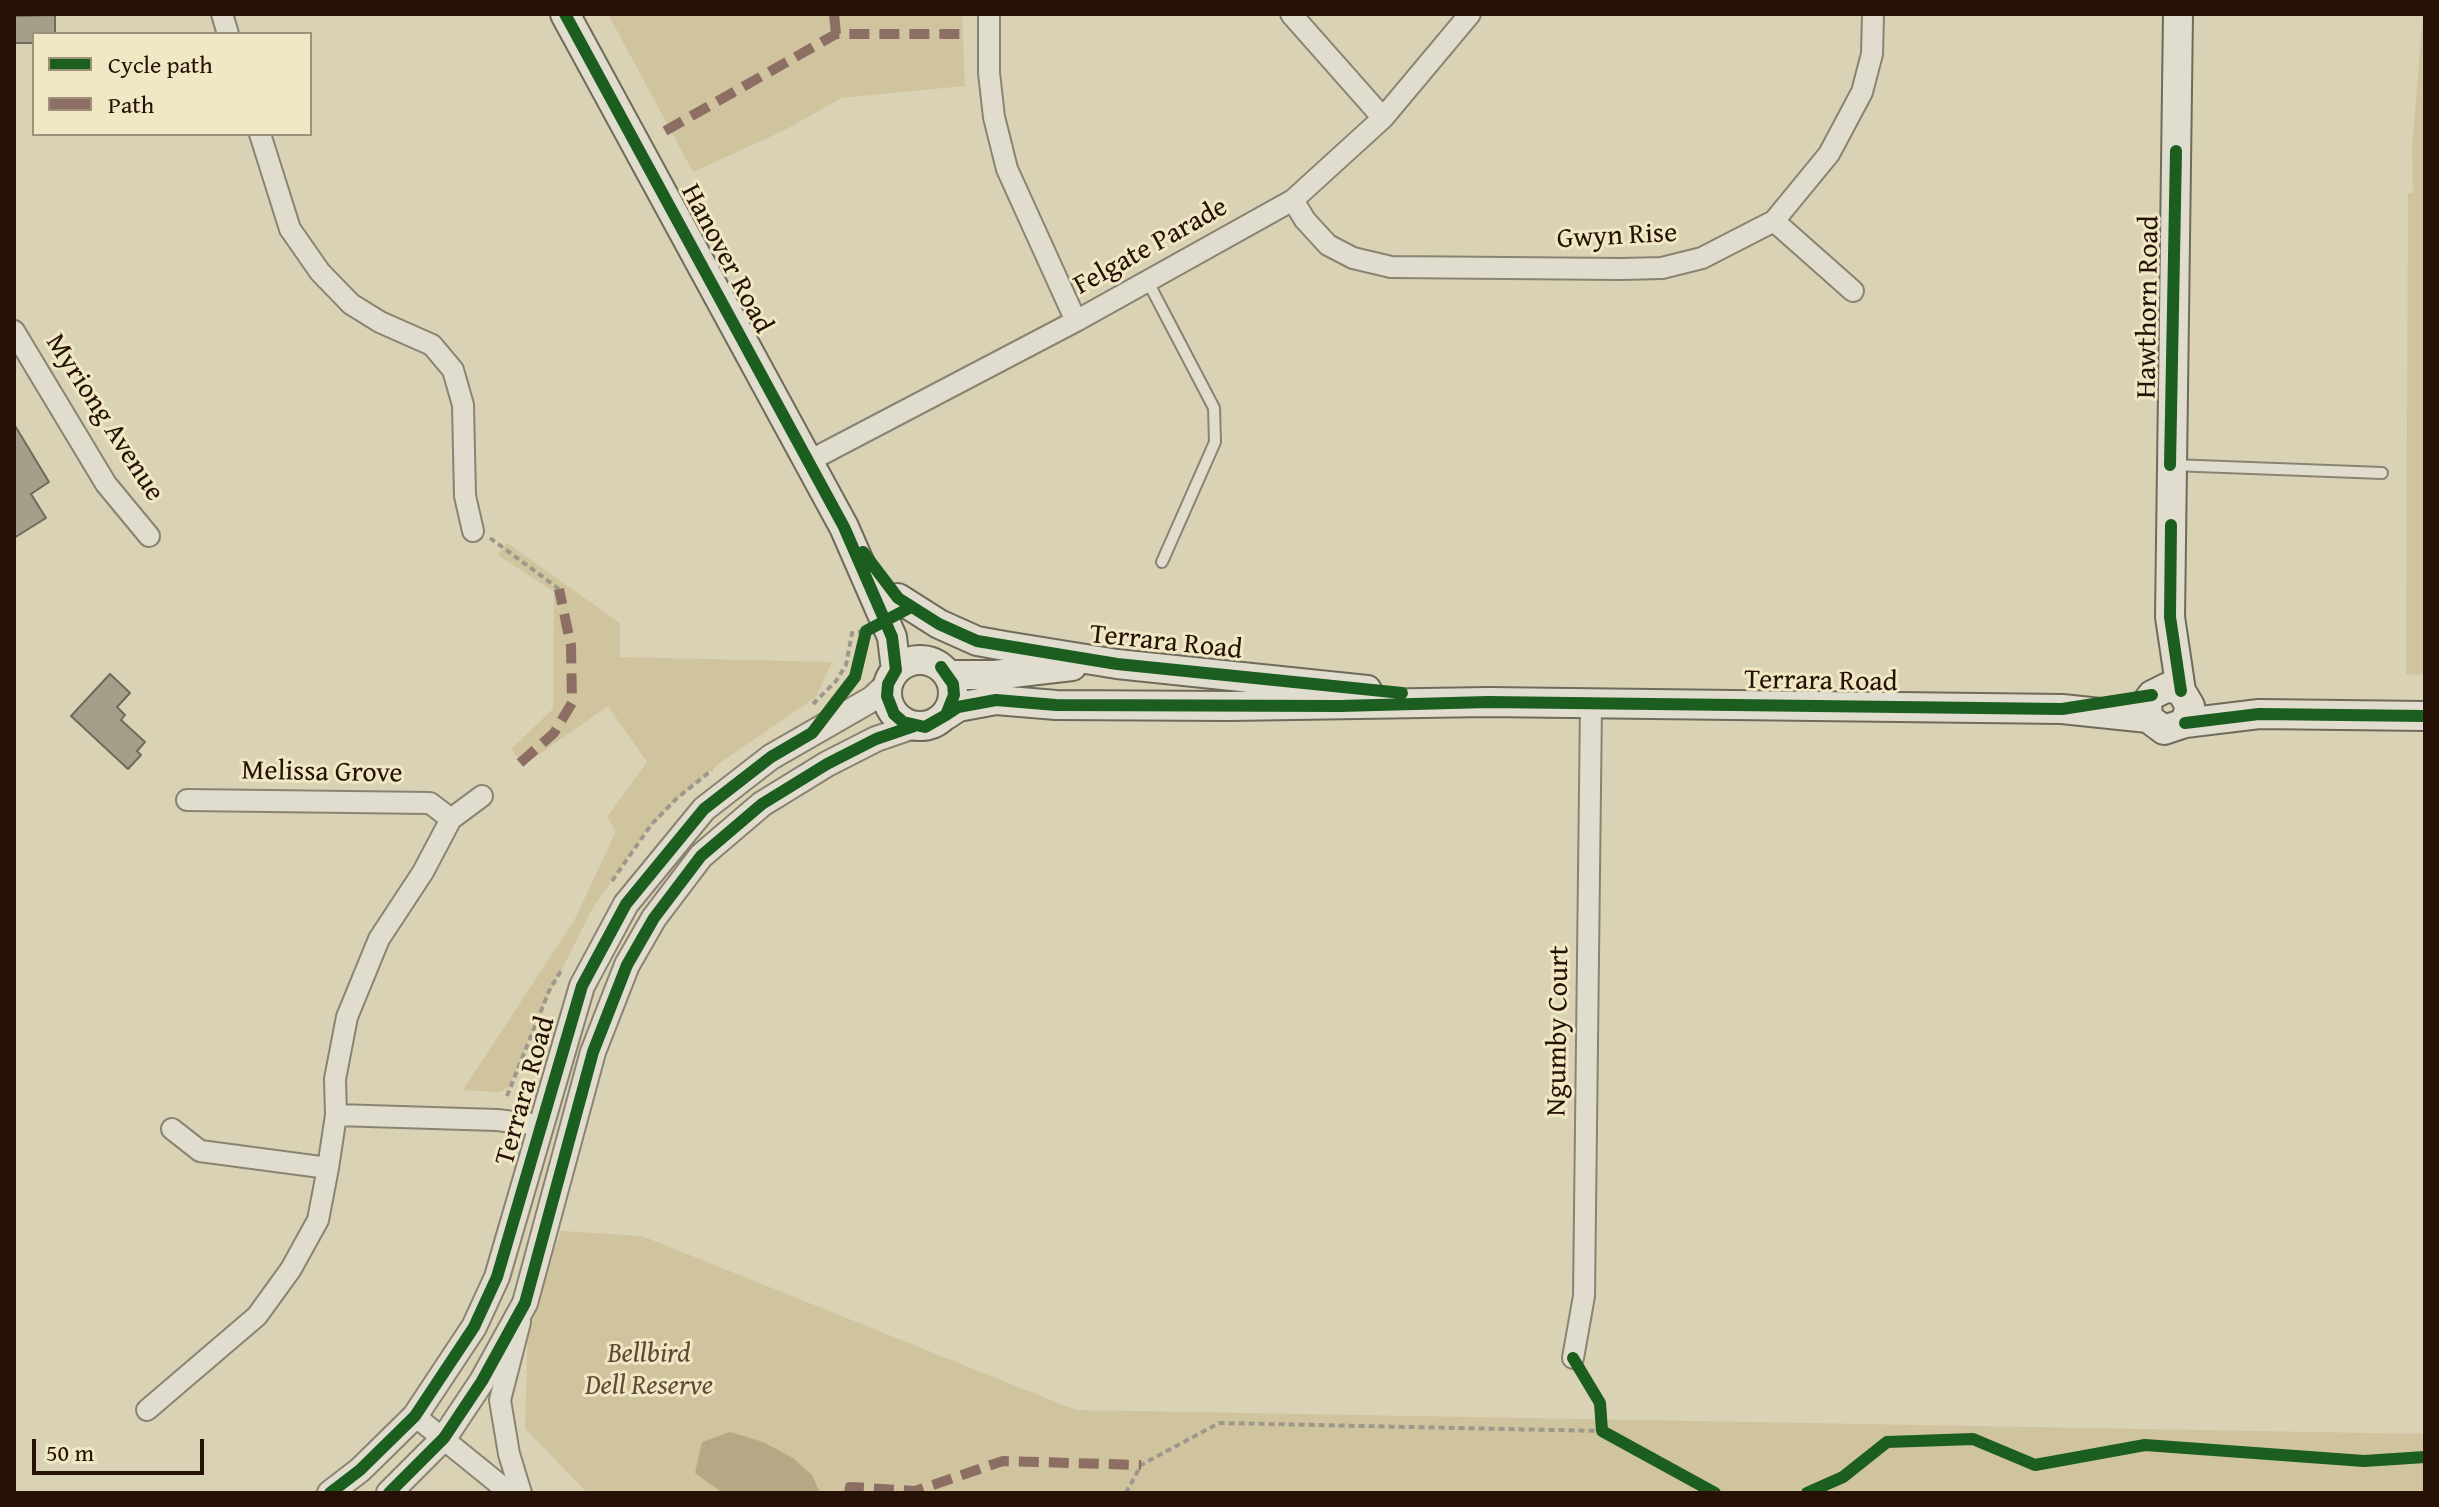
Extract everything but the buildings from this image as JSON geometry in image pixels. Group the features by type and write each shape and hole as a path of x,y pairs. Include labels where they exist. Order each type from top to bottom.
{"main road":[{"name":"Hanover Road","path":"565,14 844,527 892,637 892,677"},
{"name":"Hawthorn Road","path":"2164,698 2170,617 2178,14"},
{"name":"Hanover Road","path":"883,617 945,671"},
{"name":"Terrara Road","path":"883,617 939,624 977,641 1117,664 1488,702"},
{"path":"916,660 945,671 954,695 946,715 936,723 914,726 894,714 887,696 892,677 916,660"},
{"name":"Terrara Road","path":"945,671 995,675 1117,664"},
{"name":"Terrara Road","path":"2164,698 2164,730 2185,723 2259,714 2425,716"},
{"name":"Terrara Road","path":"946,715 958,707 996,700 1056,705 1488,702 2062,709 2164,698 2259,714"}],"street":[{"path":"989,14 989,73 1007,169 1076,321"},
{"path":"1291,14 1383,118"},
{"name":"Felgate Parade","path":"809,461 1076,321 1293,200 1383,118 1470,14"},
{"name":"Gwyn Rise","path":"1293,200 1305,220 1328,245 1353,258 1391,267 1662,268 1702,258 1774,221 1810,179 1844,130 1862,92 1872,54 1873,14"},
{"path":"261,136 290,229 320,272 351,304 380,322 432,345 453,370 463,405 465,496 473,531"},
{"path":"1774,221 1853,291"},
{"name":"Myriong Avenue","path":"14,331 106,484 149,536"},
{"name":"Terrara Road","path":"330,1493 360,1470 415,1416 474,1327 497,1277 582,986 603,943 652,869 704,809 771,757 872,699 892,677"},
{"name":"Ngumby Court","path":"1573,1358 1584,1296 1591,704"},
{"name":"Terrara Road","path":"521,1493 509,1454 500,1400 593,1052 627,965 654,918 701,856 733,825 791,784 876,739 914,726"},
{"path":"147,1410 257,1316 291,1269 318,1220 336,1115 335,1079 347,1017 379,939 423,872 451,819 482,796"},
{"name":"Melissa Grove","path":"187,800 430,803 451,819"},
{"path":"336,1115 497,1120 539,1125 570,1137"},
{"path":"172,1129 200,1151 328,1168"},
{"name":"Terrara Road","path":"389,1493 444,1438 482,1381 525,1303"},
{"path":"415,1416 510,1493"}],"lane":[{"path":"1147,280 1214,408 1215,442 1162,562"},
{"path":"2170,465 2382,473"}],"path":[{"path":"473,531 494,540 559,589"},
{"path":"852,633 883,617"},
{"path":"864,647 883,617"},
{"path":"843,694 861,661"},
{"path":"1126,1493 1141,1465 1219,1423 1601,1424 1615,1439"}],"green space":[{"path":"608,14 962,14 965,86 841,98 785,130 693,172"},
{"path":"2423,14 2425,675 2406,674 2408,193 2413,193 2412,148"},
{"path":"507,543 620,623 620,657 832,662 816,697 721,762 673,803 644,835 592,909 540,1013 510,1086 500,1092 463,1090 575,919 616,831 607,817 647,762 608,706 524,765 511,749 553,709 554,592 498,555"},
{"name":"Bellbird Dell Reserve","path":"561,1231 642,1236 1076,1410 2425,1434 2425,1493 588,1493 525,1429 528,1326"}],"shaded area":[{"path":"730,1432 763,1442 793,1458 812,1475 820,1493 723,1493 695,1473 702,1442"}],"marked path":[{"path":"834,14 836,34"},
{"path":"665,131 836,34 961,34"},
{"path":"520,763 554,733 572,703 571,646 559,589"},
{"path":"849,1493 850,1487 915,1491 1003,1461 1141,1465"}],"cycle path":[{"path":"565,14 844,527 892,637 896,670 888,684 887,696 894,714 903,722 925,727 946,715 954,695 953,684 941,667"},
{"path":"2170,465 2176,151"},
{"path":"2171,525 2170,617 2181,691"},
{"path":"863,552 898,598 939,624 977,641 1117,664 1402,693"},
{"path":"330,1493 360,1470 415,1416 474,1327 497,1277 582,986 626,904 704,809 771,757 812,733 855,677 866,631 911,607"},
{"path":"946,715 958,707 996,700 1056,705 1340,706 1488,702 2062,709 2152,695"},
{"path":"2185,723 2259,714 2425,716"},
{"path":"389,1493 444,1438 482,1381 525,1303 593,1052 627,965 654,918 701,856 762,804 827,764 876,739 914,726"},
{"path":"1573,1358 1600,1403 1602,1431 1715,1493"},
{"path":"1807,1493 1843,1477 1887,1442 1973,1439 2035,1465 2145,1445 2364,1461 2425,1457"}]}
